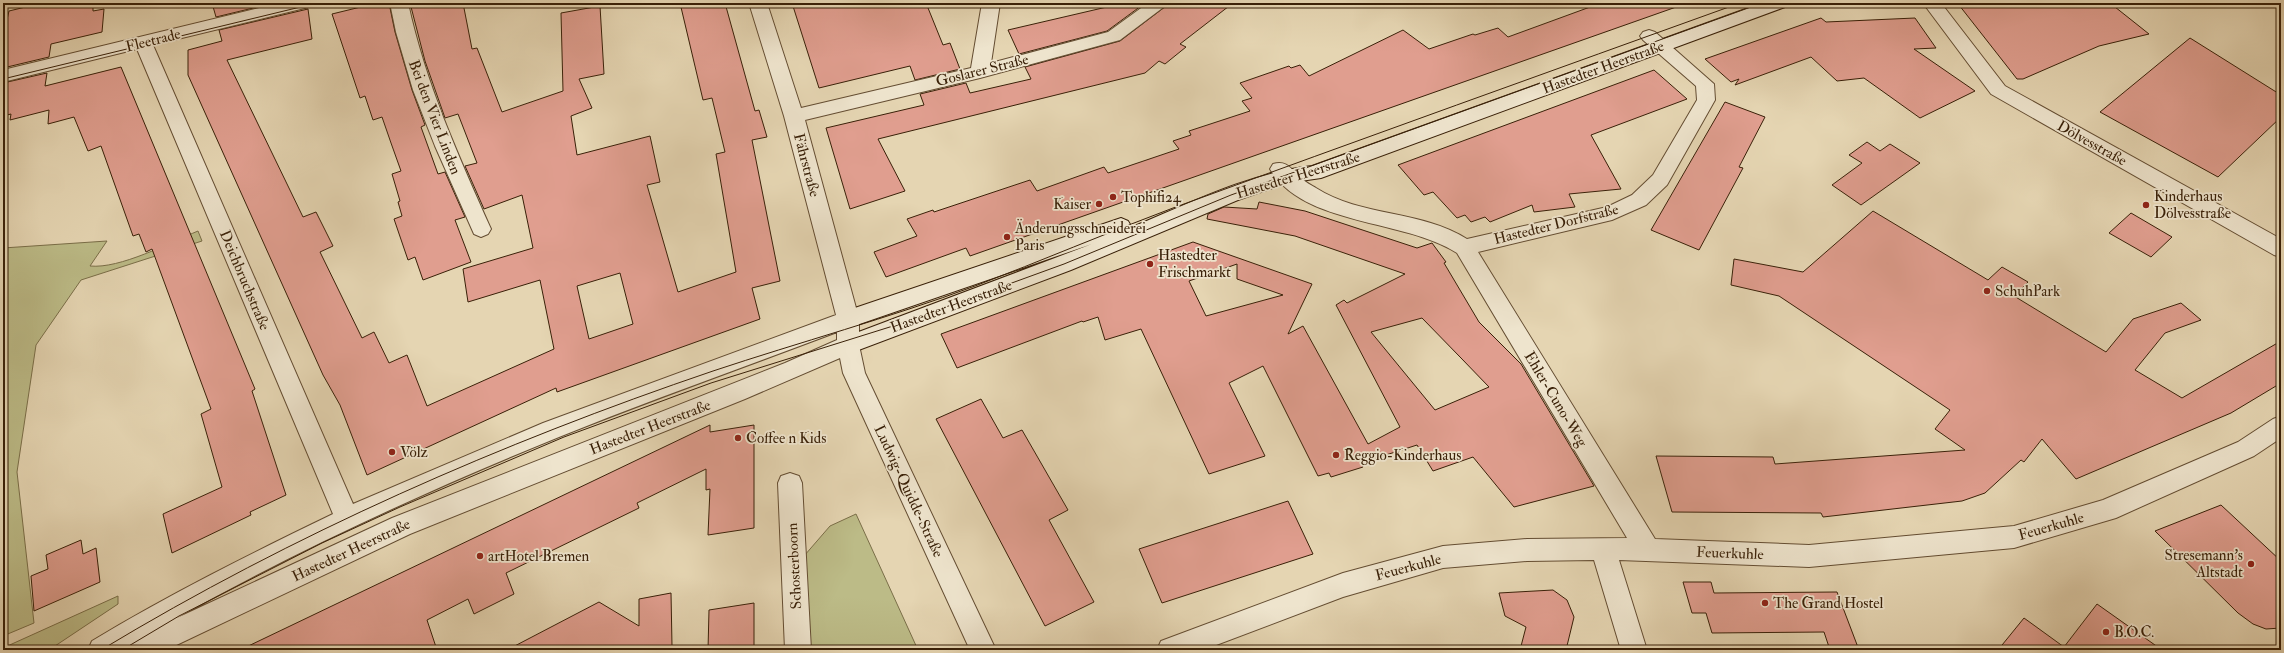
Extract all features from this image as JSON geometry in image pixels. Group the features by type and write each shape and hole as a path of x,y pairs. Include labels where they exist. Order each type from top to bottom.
{"street":[{"name":"Fleetrade","path":"3,76 303,3"},
{"name":"Bei den Vier Linden","path":"399,3 405,39 425,96 481,229"},
{"name":"Fährstraße","path":"758,3 794,116 848,331"},
{"path":"980,72 991,3"},
{"name":"Goslarer Straße","path":"794,116 980,72 1114,36 1160,3"},
{"name":"Hastedter Heerstraße","path":"101,650 208,588 347,519 551,430 848,331 908,320 1064,264 1282,172 1314,173 1654,41 1740,3"},
{"name":"Hastedter Heerstraße","path":"1654,41 1779,3"},
{"name":"Dölvesstraße","path":"1932,3 1998,90 2281,249"},
{"name":"Hastedter Dorfstraße","path":"1464,247 1612,213 1639,200 1660,180 1706,100 1705,84 1654,41"},
{"name":"Deichbruchstraße","path":"143,42 347,519"},
{"path":"1282,172 1302,191 1324,200 1441,234 1464,247"},
{"name":"Ehler-Cuno-Weg","path":"1464,247 1648,550"},
{"name":"Hastedter Heerstraße","path":"138,650 400,527 534,472 774,379 848,331"},
{"name":"Ludwig-Quidde-Straße","path":"848,331 854,373 983,650"},
{"name":"Feuerkuhle","path":"1170,650 1343,585 1443,557 1527,550 1603,548 1809,556 2014,537 2107,510 2246,449 2281,426"},
{"name":"Schosterboorn","path":"790,483 798,650"},
{"path":"1603,548 1634,650"}],"shaded area":[{"path":"198,231 202,241 81,280 36,345 17,472 34,623 3,636 3,248 107,241 90,266 102,266 144,254"},
{"path":"856,514 918,650 807,650 804,556 830,526"},
{"path":"118,596 118,604 49,650 3,650 3,648"}],"building":[{"path":"42,3 93,3 93,11 104,9 102,32 51,44 49,57 3,68 3,37 9,11"},
{"path":"212,3 274,3 216,17"},
{"path":"377,3 389,3 395,32 412,90 425,125 421,127 438,174 445,172 465,217 455,220 471,262 423,280 415,257 408,260 394,219 402,216 398,202 400,201 392,174 401,171 382,117 373,120 365,96 360,98 332,14"},
{"path":"410,3 463,3 472,49 477,48 502,112 563,91 561,13 600,6 604,74 579,79 592,108 571,116 577,155 650,136 660,182 647,185 678,292 736,272 716,154 725,152 712,98 703,100 680,3 725,3 755,111 759,110 767,137 752,140 780,281 752,288 760,319 557,392 556,388 367,475 340,405 323,375 188,75 188,50 222,41 219,30 308,9 312,39 227,60 303,217 316,212 333,246 320,252 362,338 374,332 389,363 407,355 427,406 554,349 540,280 468,302 463,269 533,248 522,195 484,209 465,166 477,163 458,114 445,118 425,61","holes":["620,273 633,324 589,339 577,286"]},
{"path":"792,3 926,3 943,45 950,43 960,69 915,80 910,66 819,88"},
{"path":"1124,3 1145,3 1107,31 1019,54 1008,30"},
{"path":"1170,3 1233,3 1180,44 1186,47 1165,64 1159,61 1145,73 878,139 905,191 850,209 826,128 924,105 920,94 966,83 970,93 1031,79 1025,67 1120,41"},
{"path":"1601,3 1678,3 1679,6 970,256 966,248 886,277 874,252 917,236 907,219 933,210 934,212 1030,180 1037,191 1104,167 1108,173 1179,149 1173,141 1191,135 1189,131 1250,111 1242,101 1252,98 1240,83 1289,66 1291,68 1300,65 1309,76 1403,30 1429,49 1473,34 1475,35 1498,28 1508,37"},
{"path":"2015,3 2110,3 2149,34 2099,46 2023,79 2017,79 1959,5"},
{"path":"1821,18 1826,22 1915,18 1936,48 1914,49 1975,91 1920,118 1864,78 1837,81 1811,57 1735,85 1739,79 1731,82 1705,59"},
{"path":"2190,38 2281,95 2281,117 2218,177 2100,112"},
{"path":"121,67 255,389 252,391 286,495 250,512 251,515 172,553 163,514 222,487 201,414 211,409 152,249 146,252 139,234 133,236 101,146 88,151 74,117 48,124 49,110 10,120 11,114 3,116 3,83 47,73 45,86"},
{"path":"1654,70 1687,99 1591,135 1621,189 1569,194 1575,207 1534,212 1532,205 1490,222 1485,217 1471,222 1465,215 1457,218 1433,192 1424,195 1398,165"},
{"path":"1725,102 1765,117 1739,167 1743,168 1699,250 1651,230"},
{"path":"1867,142 1880,151 1890,144 1920,163 1861,205 1832,185 1862,163 1849,155"},
{"path":"1259,202 1305,211 1417,248 1432,243 1446,262 1444,263 1479,322 1521,364 1594,486 1514,507 1473,457 1433,471 1417,445 1361,463 1363,467 1331,477 1329,473 1318,476 1263,366 1229,383 1265,456 1209,474 1141,329 1105,340 1098,317 1083,322 1082,321 957,368 941,334 1193,242 1312,284 1288,334 1303,326 1368,444 1400,427 1336,305 1344,300 1347,303 1405,274 1295,236 1207,219 1208,214 1224,207 1257,209","holes":["1237,264 1237,279 1283,295 1206,316 1189,281","1422,318 1461,358 1489,387 1435,410 1371,332"]},
{"path":"1873,211 1988,280 2002,267 2028,282 2014,296 2106,352 2133,319 2181,303 2201,320 2165,333 2135,370 2182,398 2281,341 2281,383 2231,413 2076,479 2042,439 2024,462 2021,460 1985,493 1962,501 1823,517 1821,513 1672,512 1656,456 1773,457 1775,464 1965,450 1935,429 1950,410 1779,296 1731,285 1734,259 1803,272"},
{"path":"2131,213 2172,237 2151,257 2109,233"},
{"path":"981,399 1003,438 1022,430 1068,510 1049,520 1094,602 1045,626 936,419"},
{"path":"710,425 710,432 754,425 754,528 708,535 710,489 706,490 706,469 637,503 639,508 506,573 514,594 474,614 468,599 427,620 437,650 240,650"},
{"path":"1288,501 1313,554 1162,603 1139,549"},
{"path":"2221,505 2281,561 2281,628 2266,629 2253,624 2238,613 2155,531"},
{"path":"81,540 83,554 96,548 100,582 34,611 31,576 48,569 46,555"},
{"name":"The Grand Hostel","path":"1683,582 1711,582 1714,593 1837,592 1859,650 1830,650 1824,632 1712,633 1706,613 1692,613"},
{"path":"1553,590 1567,600 1574,617 1566,650 1520,650 1526,627 1505,616 1499,593"},
{"path":"671,593 672,646 679,650 507,650 599,602 639,626 639,599"},
{"path":"754,603 754,650 708,650 709,610"},
{"name":"B.O.C.","path":"2097,604 2162,650 1998,650 2024,618 2064,647"}],"tram line":[{"path":"3,79 317,3"},
{"path":"101,650 174,608 323,530 477,460 555,429 713,371 943,298 1173,208 1740,3"},
{"path":"122,650 179,616 322,543 400,507 564,437 711,383 893,326 954,304 1064,264 1231,195 1762,3"}],"place":[{"name":"Tophifi24","path":"1113,197"},
{"name":"Kaiser","path":"1099,204"},
{"name":"Kinderhaus Dölvesstraße","path":"2146,205"},
{"name":"Änderungsschneiderei Paris","path":"1007,237"},
{"name":"Hastedter Frischmarkt","path":"1150,264"},
{"name":"SchuhPark","path":"1987,291"},
{"name":"Coffee n Kids","path":"738,438"},
{"name":"Völz","path":"392,452"},
{"name":"Reggio-Kinderhaus","path":"1336,455"},
{"name":"artHotel Bremen","path":"480,556"},
{"name":"Stresemann's Altstadt","path":"2251,564"},
{"name":"The Grand Hostel","path":"1765,603"},
{"name":"B.O.C.","path":"2106,632"}]}
